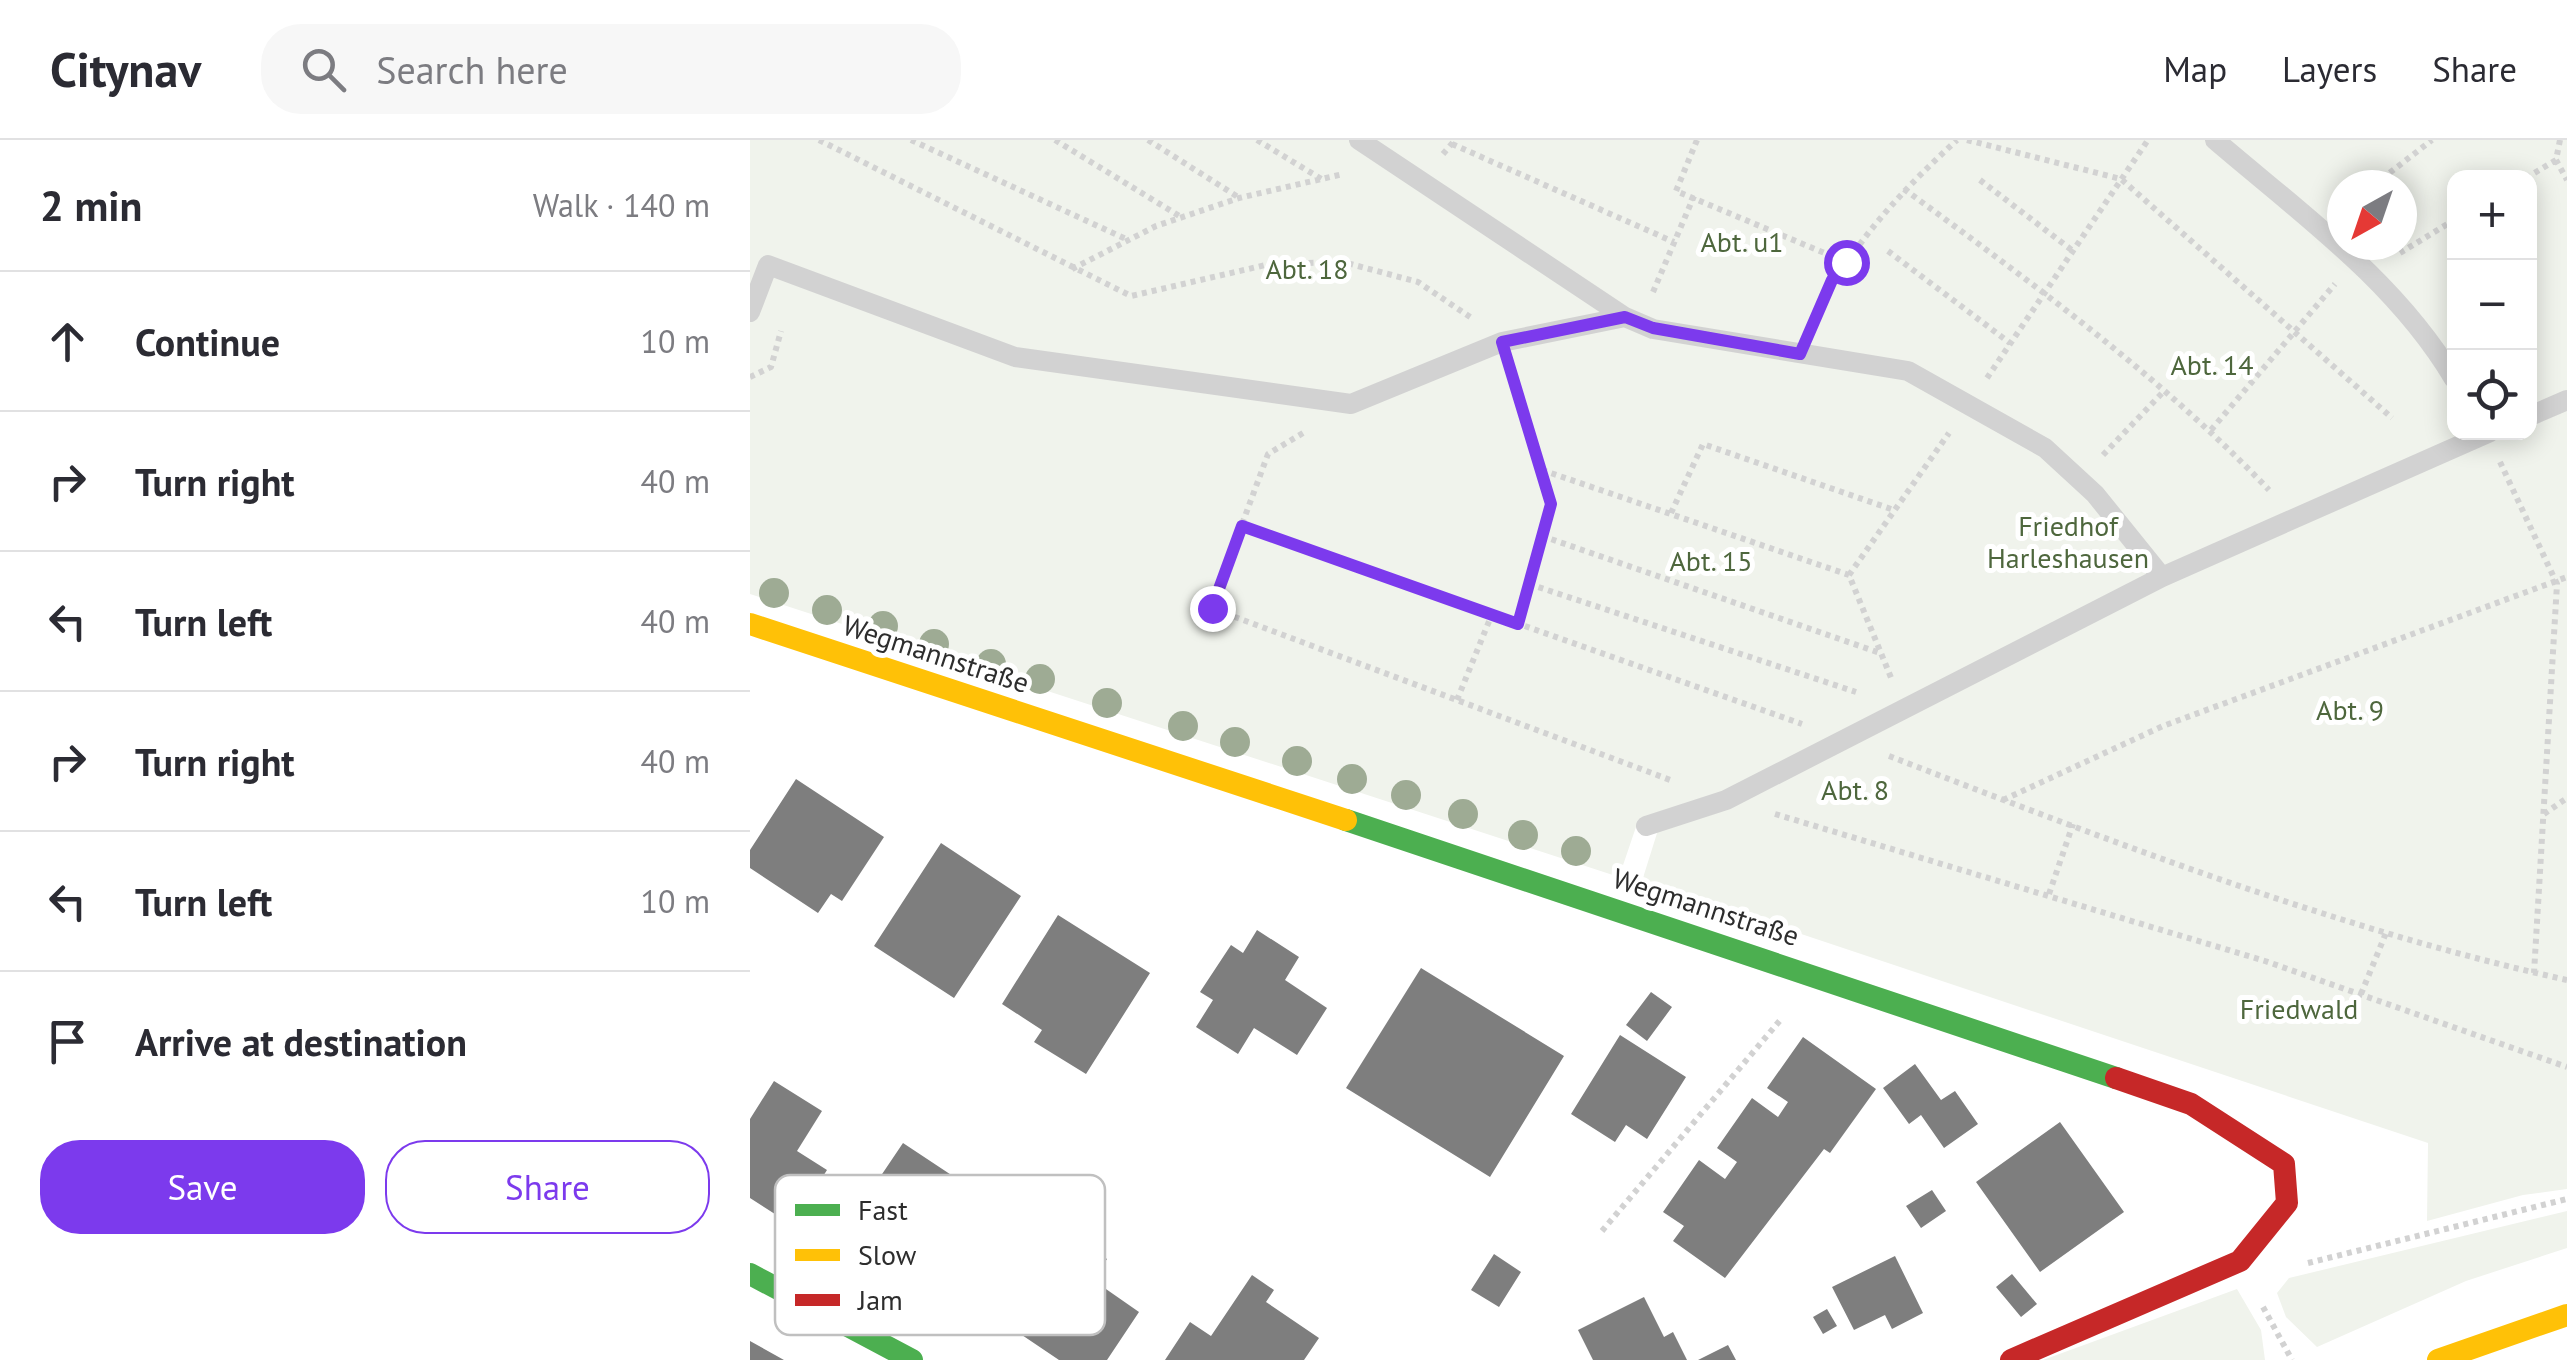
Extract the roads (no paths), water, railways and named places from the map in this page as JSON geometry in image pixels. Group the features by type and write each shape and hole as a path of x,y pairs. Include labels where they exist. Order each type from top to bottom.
{"street":[{"name":"Wegmannstraße","path":"750,624 1814,974 2191,1104 2284,1164 2287,1203 2240,1261 2010,1360"},
{"path":"750,1274 775,1287"},
{"path":"2438,1360 2567,1314"},
{"path":"865,1335 912,1360"}],"lane":[{"path":"1359,140 1625,317 1653,328 1908,371 2045,448 2079,480 2162,577"},
{"path":"2215,140 2362,266 2430,339 2447,367"},
{"path":"750,312 768,265 1015,357 1351,404 1502,342 1625,317"},
{"path":"2537,413 2567,400"},
{"path":"1646,826 1726,800 2162,577 2472,440"}],"park label":[{"name":"Abt. u1","path":"1742,242"},
{"name":"Abt. 18","path":"1307,269"},
{"name":"Abt. 14","path":"2212,365"},
{"name":"Friedhof Harleshausen","path":"2068,542"},
{"name":"Abt. 15","path":"1711,561"},
{"name":"Abt. 9","path":"2350,710"},
{"name":"Abt. 8","path":"1855,790"},
{"name":"Friedwald","path":"2299,1009"}]}
